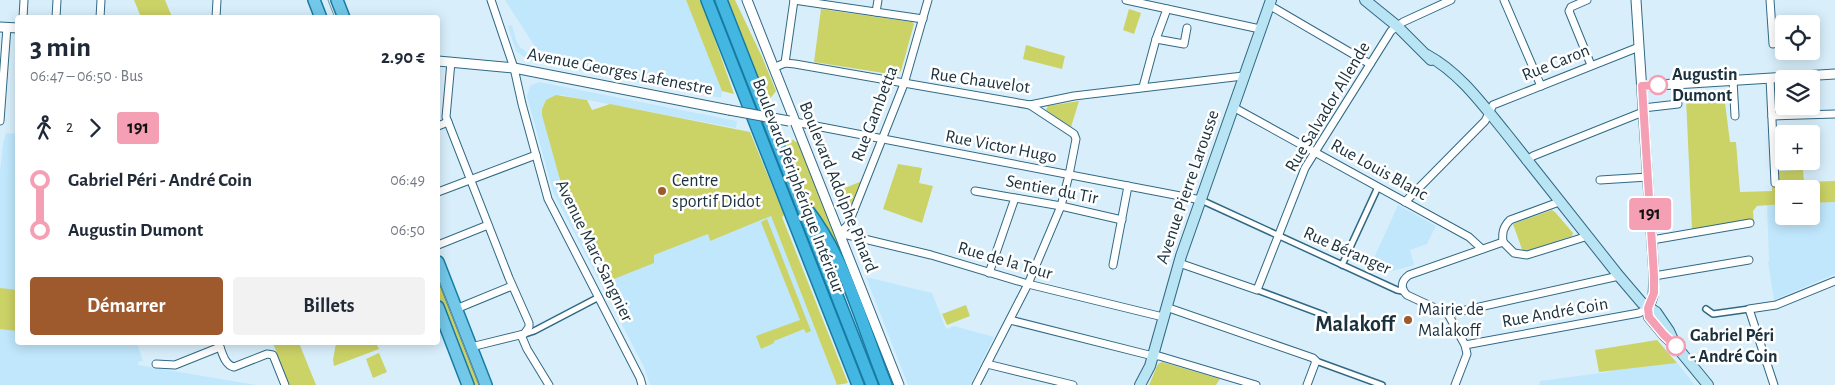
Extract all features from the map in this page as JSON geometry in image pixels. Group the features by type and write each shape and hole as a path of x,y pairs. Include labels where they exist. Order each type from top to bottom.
{"highway":[{"name":"Boulevard Périphérique Intérieur","path":"707,0 858,385"},
{"path":"721,0 872,385"},
{"path":"798,197 815,219 840,265 886,385"}],"main road":[{"path":"314,0 320,15"},
{"path":"337,0 343,15"},
{"path":"1365,0 1397,26 1456,85 1488,112 1619,276 1648,308"},
{"name":"Avenue Pierre Larousse","path":"1140,385 1153,356 1179,263 1269,2"},
{"path":"440,267 486,385"},
{"path":"1613,267 1646,299 1649,317 1708,385"},
{"path":"440,312 468,385"}],"street":[{"path":"23,15 24,0"},
{"path":"56,15 57,0"},
{"path":"100,15 101,0"},
{"path":"216,15 217,0"},
{"name":"Avenue Marc Sangnier","path":"491,0 514,68 548,199 642,385"},
{"name":"Boulevard Adolphe Pinard","path":"747,0 792,121 899,385"},
{"path":"773,68 785,63 794,0 923,19"},
{"path":"876,12 878,0"},
{"name":"Rue Gambetta","path":"839,233 848,225 904,84 928,0"},
{"path":"1126,0 1260,30"},
{"path":"1397,26 1451,0"},
{"path":"1504,0 1541,86"},
{"path":"1587,0 1571,7 1569,11 1592,65"},
{"path":"1636,0 1654,276 1653,296 1648,308"},
{"path":"1770,0 1773,44"},
{"path":"1269,2 1370,64"},
{"path":"1143,87 1156,39 1167,9"},
{"path":"0,121 4,25"},
{"name":"Rue Salvador Allende","path":"1257,290 1305,168 1391,31 1397,26"},
{"path":"1156,39 1184,44 1187,28"},
{"name":"Rue Caron","path":"1405,202 1485,121 1493,105 1639,47"},
{"name":"Avenue Georges Lafenestre","path":"440,61 514,68 792,121"},
{"path":"451,62 446,117 512,286 528,317 529,327 523,334"},
{"name":"Rue Chauvelot","path":"785,63 1030,105 1074,96 1243,76"},
{"path":"1642,86 1835,74"},
{"path":"1770,78 1775,183"},
{"path":"1733,80 1736,116"},
{"path":"1526,161 1533,156 1643,110 1678,104"},
{"path":"976,385 1028,284 1061,206 1076,139 1074,134 1030,105"},
{"name":"Rue Louis Blanc","path":"1233,107 1469,237 1482,249"},
{"path":"1772,116 1835,114"},
{"name":"Rue Victor Hugo","path":"792,121 1201,200"},
{"path":"440,125 448,122"},
{"path":"440,191 536,155"},
{"path":"1600,180 1648,177"},
{"path":"1113,265 1128,186"},
{"path":"1342,265 1378,188"},
{"name":"Sentier du Tir","path":"976,190 1122,220"},
{"path":"989,272 1015,198"},
{"name":"Rue Béranger","path":"1201,200 1402,291 1448,314"},
{"path":"1559,202 1510,220 1505,225 1503,231 1503,242 1514,254 1528,255 1588,236"},
{"path":"1652,240 1750,223"},
{"path":"440,244 488,225"},
{"name":"Rue de la Tour","path":"839,233 931,255 1028,284 1163,317"},
{"path":"1402,291 1404,278 1409,275 1503,242"},
{"path":"1654,276 1749,260"},
{"path":"1179,263 1324,315"},
{"path":"1455,385 1467,354 1465,345 1448,314 1619,276"},
{"path":"1706,309 1713,314 1776,305 1835,281"},
{"path":"456,309 512,286"},
{"path":"471,347 534,331 598,297"},
{"path":"1166,307 1312,358 1382,385"},
{"name":"Rue André Coin","path":"1465,345 1643,312 1648,308"},
{"path":"1749,309 1774,385"},
{"path":"1010,320 1159,356 1256,385"},
{"path":"523,334 527,349 549,385"},
{"path":"156,364 175,365 219,345 230,366 234,367 267,354 274,355 285,385"},
{"path":"1307,385 1316,361"},
{"path":"987,364 1073,385"}],"shaded area":[{"path":"505,0 686,0 722,91 721,98 530,61 516,51 508,26 512,25 520,47 529,54 551,57 539,53"},
{"path":"539,82 737,121 736,128 561,95 546,100 542,109 564,194 587,238 654,262 654,255 708,234 710,241 771,216 837,385 650,385 644,367 553,192 527,96 530,86"},
{"path":"6,133 15,134 15,345 138,345 143,361 138,362 138,365 256,385 0,385 0,172"},
{"path":"1835,202 1835,274 1774,300 1768,262 1767,205 1775,205 1775,225 1820,225 1820,203"},
{"path":"1398,205 1436,226 1427,244 1410,250 1414,265 1381,274 1369,269"},
{"path":"866,277 932,293 946,329 954,326 994,337 970,385 908,385"},
{"path":"1677,363 1695,385 1539,385 1540,381"}],"green space":[{"path":"134,0 165,0 171,15 140,15"},
{"path":"686,0 701,0 734,94 722,91"},
{"path":"728,0 735,0 776,91 769,100 767,100"},
{"path":"821,9 912,22 914,24 901,71 896,75 814,62"},
{"path":"1129,9 1141,13 1134,34 1123,30"},
{"path":"1026,45 1065,56 1062,69 1023,59"},
{"name":"Centre sportif Didot","path":"556,95 587,100 592,110 610,104 750,132 848,383 837,385 771,216 710,241 708,234 654,255 654,263 609,281 562,187 542,115 542,109 546,100"},
{"path":"1724,95 1730,142 1736,142 1740,192 1772,191 1772,183 1775,183 1775,205 1757,206 1753,211 1754,224 1692,230 1686,98"},
{"path":"1079,101 1071,127 1046,110 1048,106"},
{"path":"781,139 799,141 895,385 891,385 841,263 803,192"},
{"path":"898,164 922,168 919,183 933,186 922,223 883,209"},
{"path":"1803,170 1804,180 1779,180 1779,171"},
{"path":"862,181 846,220 835,192"},
{"path":"1820,181 1835,181 1835,202 1820,203"},
{"path":"1552,210 1573,233 1572,236 1523,252 1513,224"},
{"path":"767,219 811,331 806,333 804,329 774,341 774,343 761,349 756,336 800,320 761,222"},
{"path":"440,275 483,385 472,385 440,304"},
{"path":"0,288 15,290 15,331 0,329"},
{"path":"966,305 970,316 947,325 942,314"},
{"path":"1657,340 1677,363 1599,372 1595,350"},
{"path":"274,345 300,345 316,385 289,385"},
{"path":"336,345 377,345 379,349 334,366"},
{"path":"379,353 387,372 373,378 366,359"},
{"path":"1162,362 1220,379 1216,385 1149,385 1158,364"}],"tram line":[{"path":"328,0 334,15"},
{"path":"440,284 479,385"}],"bus line":[{"name":"191","path":"1658,85 1642,86 1654,276 1654,293 1648,308 1649,317 1676,346"}],"place":[{"name":"Augustin Dumont","path":"1658,85"},
{"name":"Centre sportif Didot","path":"662,191"},
{"name":"Mairie de Malakoff","path":"1408,320"},
{"name":"Gabriel Péri - André Coin","path":"1676,346"}],"district":[{"name":"Malakoff","path":"1355,324"}]}
